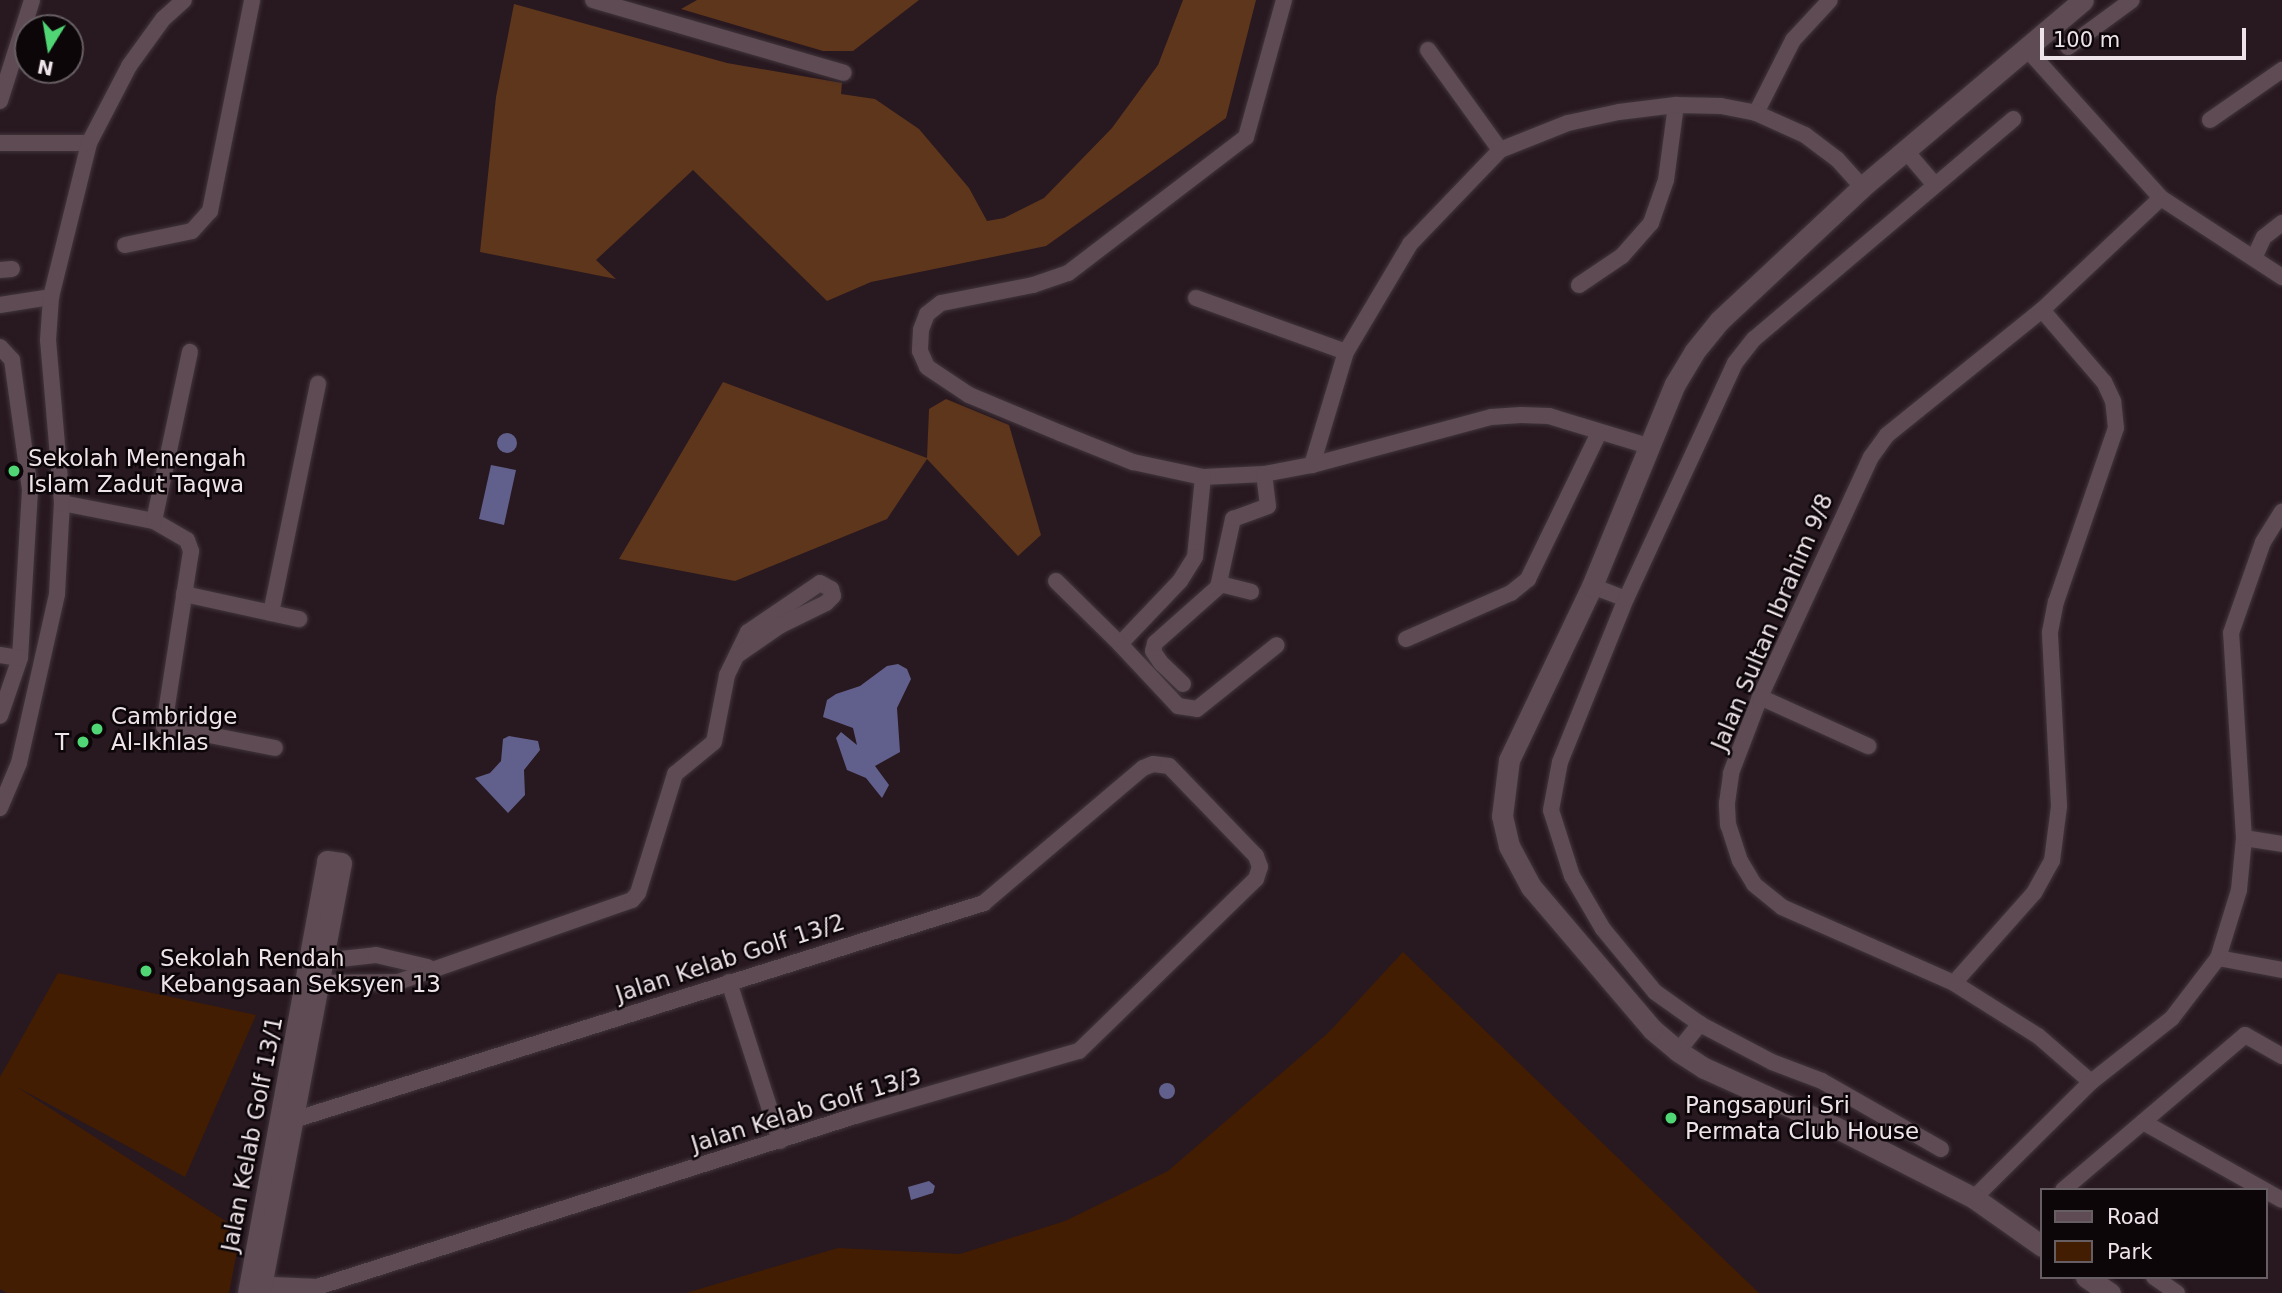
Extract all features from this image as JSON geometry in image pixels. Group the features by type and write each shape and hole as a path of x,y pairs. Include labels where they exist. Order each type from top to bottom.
{"street":[{"path":"0,101 32,0"},
{"path":"0,808 19,763 57,594 62,503 57,482 48,340 51,297 89,143 129,66 163,19 184,0"},
{"path":"125,244 192,231 210,211 252,0"},
{"path":"593,0 844,73"},
{"path":"1284,0 1246,137 1068,273 1033,285 941,303 927,314 920,330 920,351 927,367 969,396 1133,462 1203,477 1264,474 1312,466 1491,417 1549,416 1648,446"},
{"path":"1756,113 1793,40 1830,0"},
{"path":"2040,1245 1974,1198 1837,1128 1704,1068 1678,1051 1652,1029 1531,887 1509,846 1502,816 1509,760 1592,586 1675,384 1719,321 1863,187 2083,0"},
{"path":"2068,47 2132,0"},
{"path":"2026,48 2161,198 2282,276"},
{"path":"1428,50 1500,150"},
{"path":"2210,120 2282,70"},
{"path":"1579,285 1622,256 1651,223 1666,180 1676,105"},
{"path":"1312,466 1346,352 1410,244 1500,150 1568,123 1676,105 1721,106 1756,113 1805,135 1842,164 1863,187"},
{"path":"1941,1149 1822,1081 1772,1062 1700,1024 1655,992 1603,929 1572,876 1551,810 1560,762 1626,599 1735,363 1754,339 1934,184 2013,120"},
{"path":"0,143 89,143"},
{"path":"1905,150 1934,184"},
{"name":"Jalan Sultan Ibrahim 9/8","path":"2091,1082 2038,1036 1954,983 1782,907 1754,884 1728,825 1727,803 1731,773 1760,698 1871,457 1887,435 2042,310 2161,198"},
{"path":"2254,258 2264,237 2282,222"},
{"path":"0,305 51,297"},
{"path":"1196,298 1346,352"},
{"path":"1954,983 2034,893 2052,861 2059,806 2050,632 2056,602 2116,428 2113,401 2104,382 2042,310"},
{"path":"0,347 12,360 30,489 20,658 0,716"},
{"path":"154,521 190,352"},
{"path":"271,613 318,384"},
{"path":"1406,639 1511,593 1528,579 1599,433"},
{"path":"1183,684 1153,651 1155,643 1220,584 1233,519 1268,506 1264,474"},
{"path":"1120,644 1180,581 1195,557 1203,477"},
{"path":"30,489 57,482"},
{"path":"62,503 154,521 187,540 191,551 164,726 275,748"},
{"path":"1974,1198 2091,1082 2172,1018 2218,958 2239,890 2244,838 2231,633 2263,542 2282,512"},
{"path":"1056,581 1178,706 1197,709 1277,645"},
{"path":"314,972 398,982 428,967 632,900 638,893 675,774 714,742 727,675 748,632 772,611 820,583 831,589 833,596 826,603 781,625 739,654"},
{"path":"1220,584 1251,592"},
{"path":"1592,586 1626,599"},
{"path":"184,594 299,619"},
{"path":"0,654 20,658"},
{"path":"1760,698 1868,746"},
{"name":"Jalan Kelab Golf 13/2","path":"286,1123 323,1108 346,1105 984,903 1143,768 1153,764 1169,766 1256,856 1260,867"},
{"path":"2244,838 2282,844"},
{"name":"Jalan Kelab Golf 13/1","path":"255,1289 314,972 327,861"},
{"name":"Jalan Kelab Golf 13/3","path":"255,1289 298,1283 317,1287 1079,1051 1256,879 1260,867"},
{"path":"314,972 376,955 428,967"},
{"path":"2218,958 2282,970"},
{"path":"729,982 780,1142"},
{"path":"1678,1051 1700,1024"},
{"path":"2065,1188 2245,1035 2282,1056"},
{"path":"2143,1122 2260,1188"},
{"path":"2089,1279 2110,1293"},
{"path":"2157,1279 2177,1293"}],"green space":[{"path":"1403,952 1759,1293 686,1293 838,1248 960,1254 1065,1221 1168,1171 1328,1033"},
{"path":"58,973 256,1015 185,1177 17,1087 241,1231 229,1293 7,1293 0,1289 0,1077"}],"shaded area":[{"path":"697,0 919,0 853,51 823,51 681,9"},
{"path":"1183,0 1256,0 1226,118 1046,246 871,282 827,301 693,170 596,260 616,279 480,252 496,97 514,4 727,63 842,83 841,94 875,99 919,129 969,188 987,221 1004,218 1044,198 1112,128 1158,65"},
{"path":"723,382 927,458 929,409 946,399 1009,425 1041,535 1018,556 927,459 887,519 735,581 619,559"}],"water":[{"path":"507,433 514,436 517,443 514,450 507,453 500,450 497,443 500,436"},
{"path":"491,465 516,470 504,525 479,519"},
{"path":"898,664 907,669 911,679 897,708 900,752 875,766 889,785 882,798 866,778 847,770 836,738 841,732 857,745 853,728 823,717 827,700 860,686 887,666"},
{"path":"509,736 538,741 540,750 524,770 525,795 508,813 475,778 490,773 501,761 503,739"},
{"path":"1164,1083 1170,1083 1175,1091 1173,1097 1164,1099 1159,1094 1159,1088"},
{"path":"929,1181 935,1186 933,1193 911,1200 908,1187"}],"place":[{"name":"Sekolah Menengah Islam Zadut Taqwa","path":"14,471"},
{"name":"Cambridge Al-Ikhlas","path":"97,729"},
{"name":"T","path":"83,742"},
{"name":"Sekolah Rendah Kebangsaan Seksyen 13","path":"146,971"},
{"name":"Pangsapuri Sri Permata Club House","path":"1671,1118"}]}
